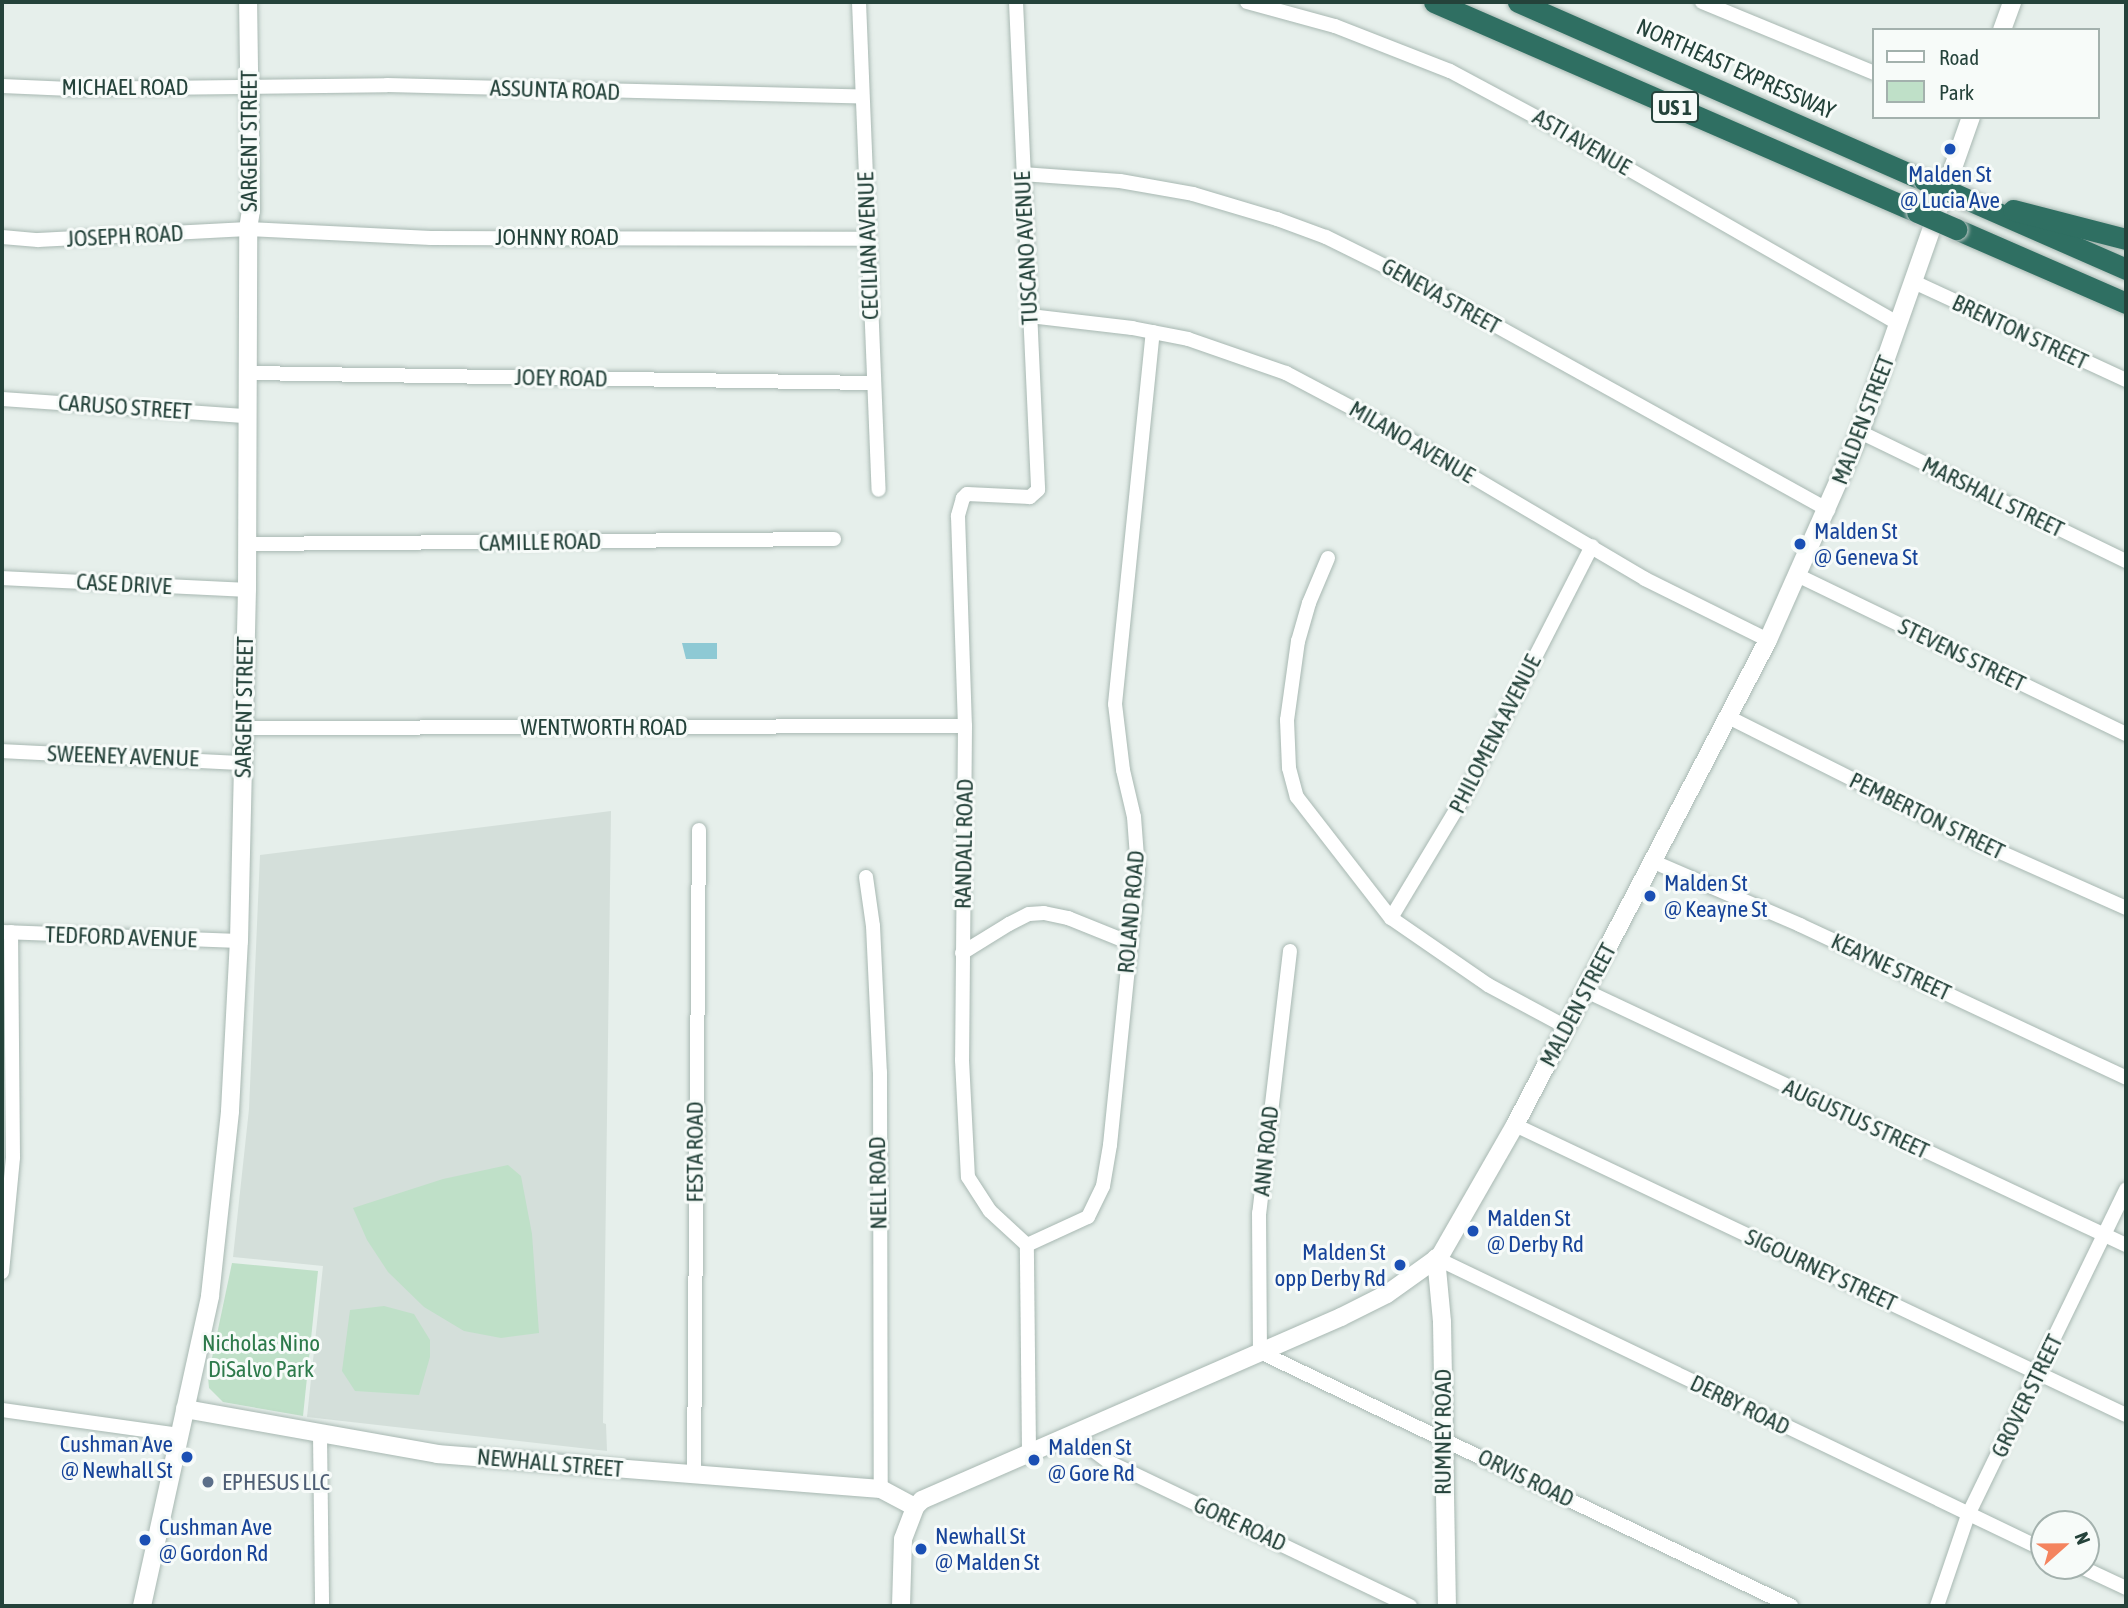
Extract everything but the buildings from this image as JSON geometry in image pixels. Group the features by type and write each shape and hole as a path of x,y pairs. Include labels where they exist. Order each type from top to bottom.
{"highway":[{"name":"US 1","path":"1434,2 2126,303"},
{"name":"NORTHEAST EXPRESSWAY","path":"1518,2 2126,269"},
{"path":"1966,199 2126,239"}],"street":[{"name":"SARGENT STREET","path":"142,1606 210,1296 230,1111 239,941 247,590 248,229 251,211 248,2"},
{"name":"CECILIAN AVENUE","path":"859,2 879,490"},
{"name":"TUSCANO AVENUE","path":"1016,2 1037,494"},
{"name":"ASTI AVENUE","path":"1247,2 1335,26 1461,76 1899,324"},
{"path":"1702,2 1872,72"},
{"path":"2007,17 2020,2"},
{"name":"ASSUNTA ROAD","path":"249,87 387,85 862,97"},
{"name":"MICHAEL ROAD","path":"2,86 249,87"},
{"name":"MALDEN STREET","path":"915,1507 931,1495 1074,1436 1387,1294 1436,1258 1456,1232 1730,718 1768,640 1828,510 1860,432 1970,119"},
{"name":"GENEVA STREET","path":"1022,174 1119,181 1193,194 1326,237 1419,283 1828,510"},
{"name":"JOSEPH ROAD","path":"2,237 38,240 248,229"},
{"name":"JOHNNY ROAD","path":"248,229 431,238 867,239"},
{"name":"BRENTON STREET","path":"1914,282 2126,380"},
{"name":"MILANO AVENUE","path":"1030,316 1153,332 1225,350 1303,381 1390,428 1645,579 1768,640"},
{"name":"ROLAND ROAD","path":"1027,1245 1088,1217 1103,1186 1110,1145 1139,849 1122,771 1115,704 1153,332"},
{"name":"JOEY ROAD","path":"248,373 874,383"},
{"name":"CARUSO STREET","path":"2,399 247,416"},
{"name":"MARSHALL STREET","path":"1860,432 2123,556"},
{"name":"RANDALL ROAD","path":"1027,1245 990,1211 968,1177 962,1060 965,726 958,525 960,505 967,494 1030,498 1037,494"},
{"name":"CAMILLE ROAD","path":"247,544 834,539"},
{"name":"PHILOMENA AVENUE","path":"1391,918 1463,799 1592,546"},
{"path":"1328,558 1309,603 1298,641 1287,720 1289,768 1297,797 1391,918 1488,985 1566,1027"},
{"name":"STEVENS STREET","path":"1797,575 2126,734"},
{"name":"CASE DRIVE","path":"2,578 247,590"},
{"name":"PEMBERTON STREET","path":"1730,718 1980,843 2126,908"},
{"name":"WENTWORTH ROAD","path":"244,728 965,726"},
{"name":"SWEENEY AVENUE","path":"2,751 243,763"},
{"name":"FESTA ROAD","path":"694,1474 699,830"},
{"name":"KEAYNE STREET","path":"1654,862 1825,937 2126,1078"},
{"name":"NELL ROAD","path":"866,877 873,926 880,1072 881,1489"},
{"path":"962,953 1009,924 1044,912 1068,918 1130,943"},
{"path":"2,1272 13,1157 6,932"},
{"name":"TEDFORD AVENUE","path":"6,932 239,941"},
{"name":"ANN ROAD","path":"1260,1352 1259,1213 1290,951"},
{"name":"AUGUSTUS STREET","path":"1586,991 2126,1245"},
{"name":"SIGOURNEY STREET","path":"1515,1125 2126,1415"},
{"name":"GROVER STREET","path":"1937,1606 1968,1515 2126,1189"},
{"path":"1027,1245 1030,1452"},
{"name":"RUMNEY ROAD","path":"1436,1258 1442,1322 1447,1606"},
{"name":"DERBY ROAD","path":"1436,1258 2030,1544"},
{"name":"ORVIS ROAD","path":"1260,1352 1791,1606"},
{"name":"NEWHALL STREET","path":"185,1409 437,1454 881,1489 915,1507"},
{"path":"2,1410 179,1435"},
{"path":"320,1435 322,1606"},
{"name":"GORE ROAD","path":"1074,1436 1109,1462 1410,1606"},
{"path":"901,1606 903,1539 915,1507"},
{"path":"2100,1576 2126,1588"}],"shaded area":[{"path":"611,811 603,1423 606,1424 607,1451 307,1417 323,1266 233,1257 249,1109 260,855"}],"green space":[{"path":"508,1165 521,1176 532,1234 539,1333 501,1338 464,1331 424,1307 388,1272 367,1240 353,1208 443,1179"},
{"name":"Nicholas Nino DiSalvo Park","path":"232,1263 318,1271 303,1416 223,1402 209,1388 208,1377"},
{"path":"384,1306 414,1314 430,1340 430,1357 419,1395 355,1391 342,1371 350,1310"}],"water":[{"path":"682,643 717,643 717,659 686,659"}],"place":[{"name":"Malden St @ Lucia Ave","path":"1950,149"},
{"name":"Malden St @ Geneva St","path":"1800,544"},
{"name":"Malden St @ Keayne St","path":"1650,896"},
{"name":"Malden St @ Derby Rd","path":"1473,1231"},
{"name":"Malden St opp Derby Rd","path":"1400,1265"},
{"name":"Cushman Ave @ Newhall St","path":"187,1457"},
{"name":"Malden St @ Gore Rd","path":"1034,1460"},
{"name":"EPHESUS LLC","path":"208,1482"},
{"name":"Cushman Ave @ Gordon Rd","path":"145,1540"},
{"name":"Newhall St @ Malden St","path":"921,1549"}]}
